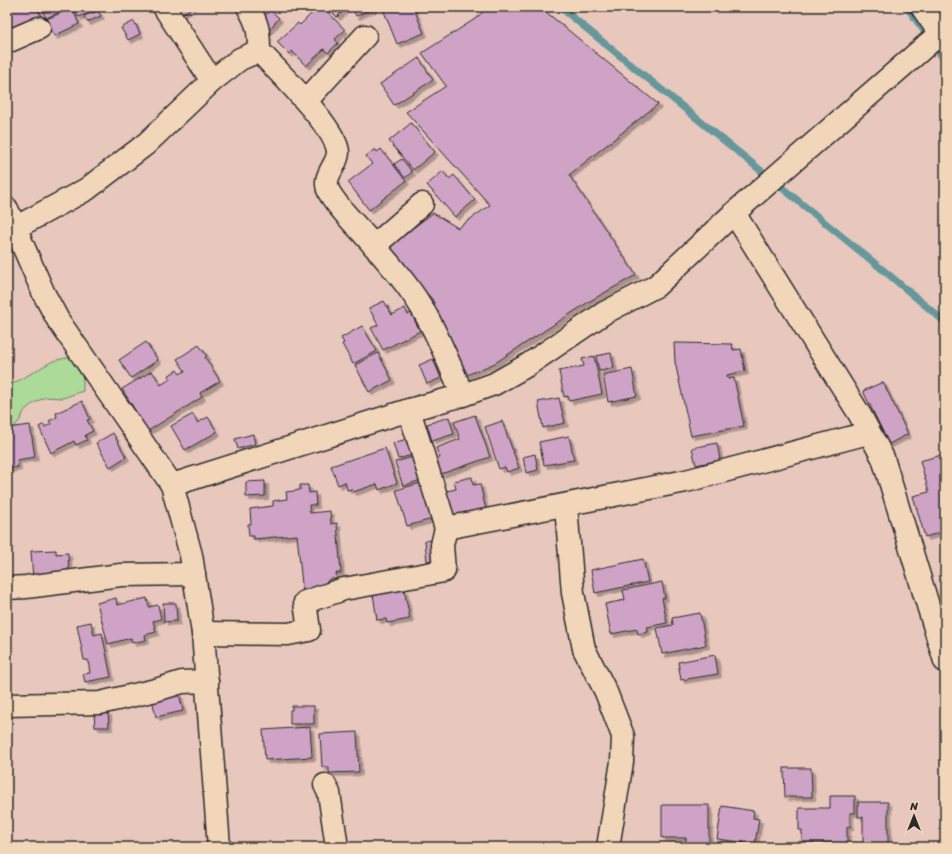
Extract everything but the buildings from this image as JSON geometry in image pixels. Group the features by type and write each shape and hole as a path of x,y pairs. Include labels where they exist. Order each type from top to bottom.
{"street":[{"path":"164,7 212,81"},
{"path":"248,7 256,22 259,39 258,51 306,101 334,139 338,153 326,182 329,191 346,216 374,246 409,288 423,308 463,395"},
{"path":"172,485 409,410 463,395 494,384 526,366 604,313 656,286 734,213 938,37 922,7"},
{"path":"7,42 39,28"},
{"path":"306,101 365,36"},
{"path":"219,847 203,633 191,555 172,485 58,320 44,294 11,219 86,189 146,144 212,81 240,59 258,51"},
{"path":"374,246 422,204"},
{"path":"734,213 860,415 868,433 883,458 945,661"},
{"path":"203,633 288,634 308,630 305,602 344,589 444,571 442,545 446,528 409,410"},
{"path":"446,528 566,506 686,481 868,433"},
{"path":"566,506 573,593 584,649 606,692 623,736 622,762 608,847"},
{"path":"7,588 26,587 121,574 194,574"},
{"path":"7,705 100,703 156,690 182,682 207,681"},
{"path":"325,785 329,793 337,847"}],"green space":[{"path":"70,357 83,378 83,391 63,398 45,397 31,405 24,411 20,420 7,435 7,387 53,361"}],"waterway":[{"path":"560,7 945,322"},
{"path":"907,7 945,61"}]}
